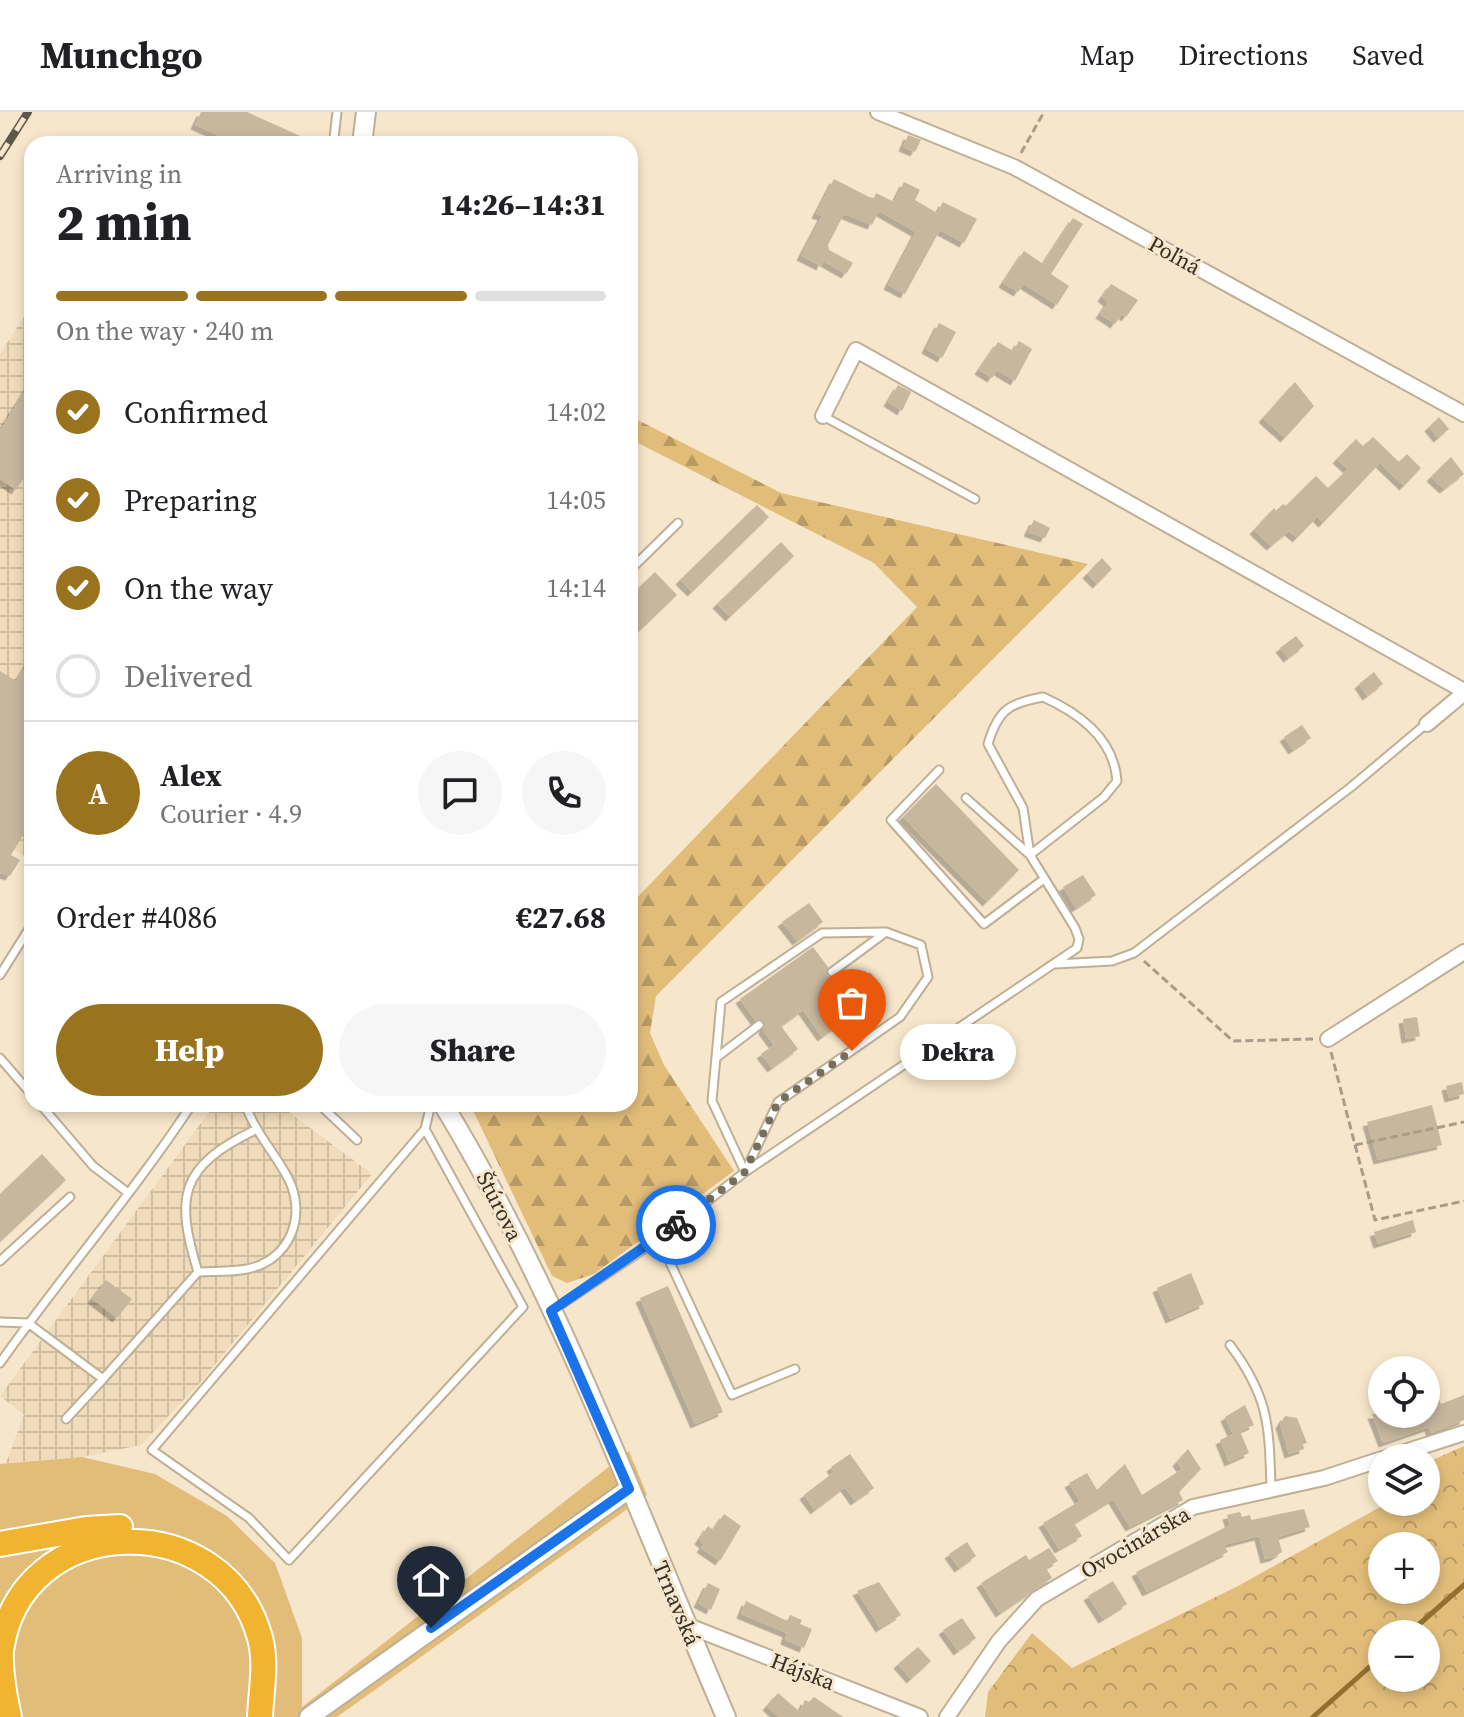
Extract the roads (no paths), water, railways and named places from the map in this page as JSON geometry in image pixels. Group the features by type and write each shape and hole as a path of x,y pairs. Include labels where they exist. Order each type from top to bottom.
{"highway":[{"path":"0,1544 86,1529 134,1527 182,1539 210,1554 236,1574 252,1593 271,1636 272,1693 261,1717"},
{"path":"9,1717 1,1681 1,1654 14,1609 40,1576 59,1561 97,1544 122,1540 168,1546 193,1556 230,1583 253,1618 261,1640 261,1717"}],"street":[{"path":"363,136 366,112"},
{"name":"Poľná","path":"878,112 1014,167 1464,414"},
{"path":"823,416 856,350 1464,692 1427,724"},
{"path":"1328,1039 1464,952"},
{"name":"Štúrova","path":"448,1112 490,1184 551,1311 629,1489"},
{"name":"Ovocinárska","path":"1430,1444 1464,1433"},
{"name":"Ovocinárska","path":"947,1717 999,1641 1037,1599 1193,1507 1271,1487 1324,1478 1368,1464"},
{"path":"309,1717 629,1489"},
{"name":"Trnavská","path":"629,1489 726,1717"},
{"name":"Hájska","path":"686,1625 920,1717"}],"lane":[{"path":"334,136 337,112"},
{"path":"823,416 975,499"},
{"path":"638,562 678,523"},
{"path":"1043,697 1069,708 1100,737 1115,761 1117,781 1104,797 1030,855 1023,808 988,744 1001,715 1016,701 1043,697"},
{"path":"1053,964 1112,961 1134,953 1351,787 1427,724"},
{"path":"939,770 891,820 984,924 1044,879"},
{"path":"551,1311 659,1239 745,1172 1077,948 1079,939 1030,855 966,798"},
{"path":"886,932 921,945 928,977 900,1017 778,1102 745,1172 712,1101 721,1002 822,933 886,932"},
{"path":"832,972 886,932"},
{"path":"0,975 24,937"},
{"path":"716,1058 759,1025"},
{"path":"0,1058 24,1086"},
{"path":"47,1112 93,1166 127,1192"},
{"path":"0,1363 161,1151 187,1112"},
{"path":"66,1419 198,1272 249,1269 272,1257 283,1247 295,1224 297,1200 287,1176 255,1130 248,1112"},
{"path":"327,1112 357,1140"},
{"path":"425,1129 523,1307 289,1560 249,1518 152,1450 425,1129 429,1112"},
{"path":"198,1272 184,1227 187,1188 216,1151 255,1130"},
{"path":"0,1261 70,1197"},
{"path":"659,1239 732,1395 795,1369"},
{"path":"0,1322 28,1323 103,1379"},
{"path":"1230,1345 1251,1374 1265,1405 1271,1487"}],"waterway":[{"path":"1424,1620 1464,1585"},
{"path":"1313,1717 1368,1668"}],"railway":[{"path":"0,156 28,112"}],"place":[{"name":"Dekra","path":"852,1051"}]}
